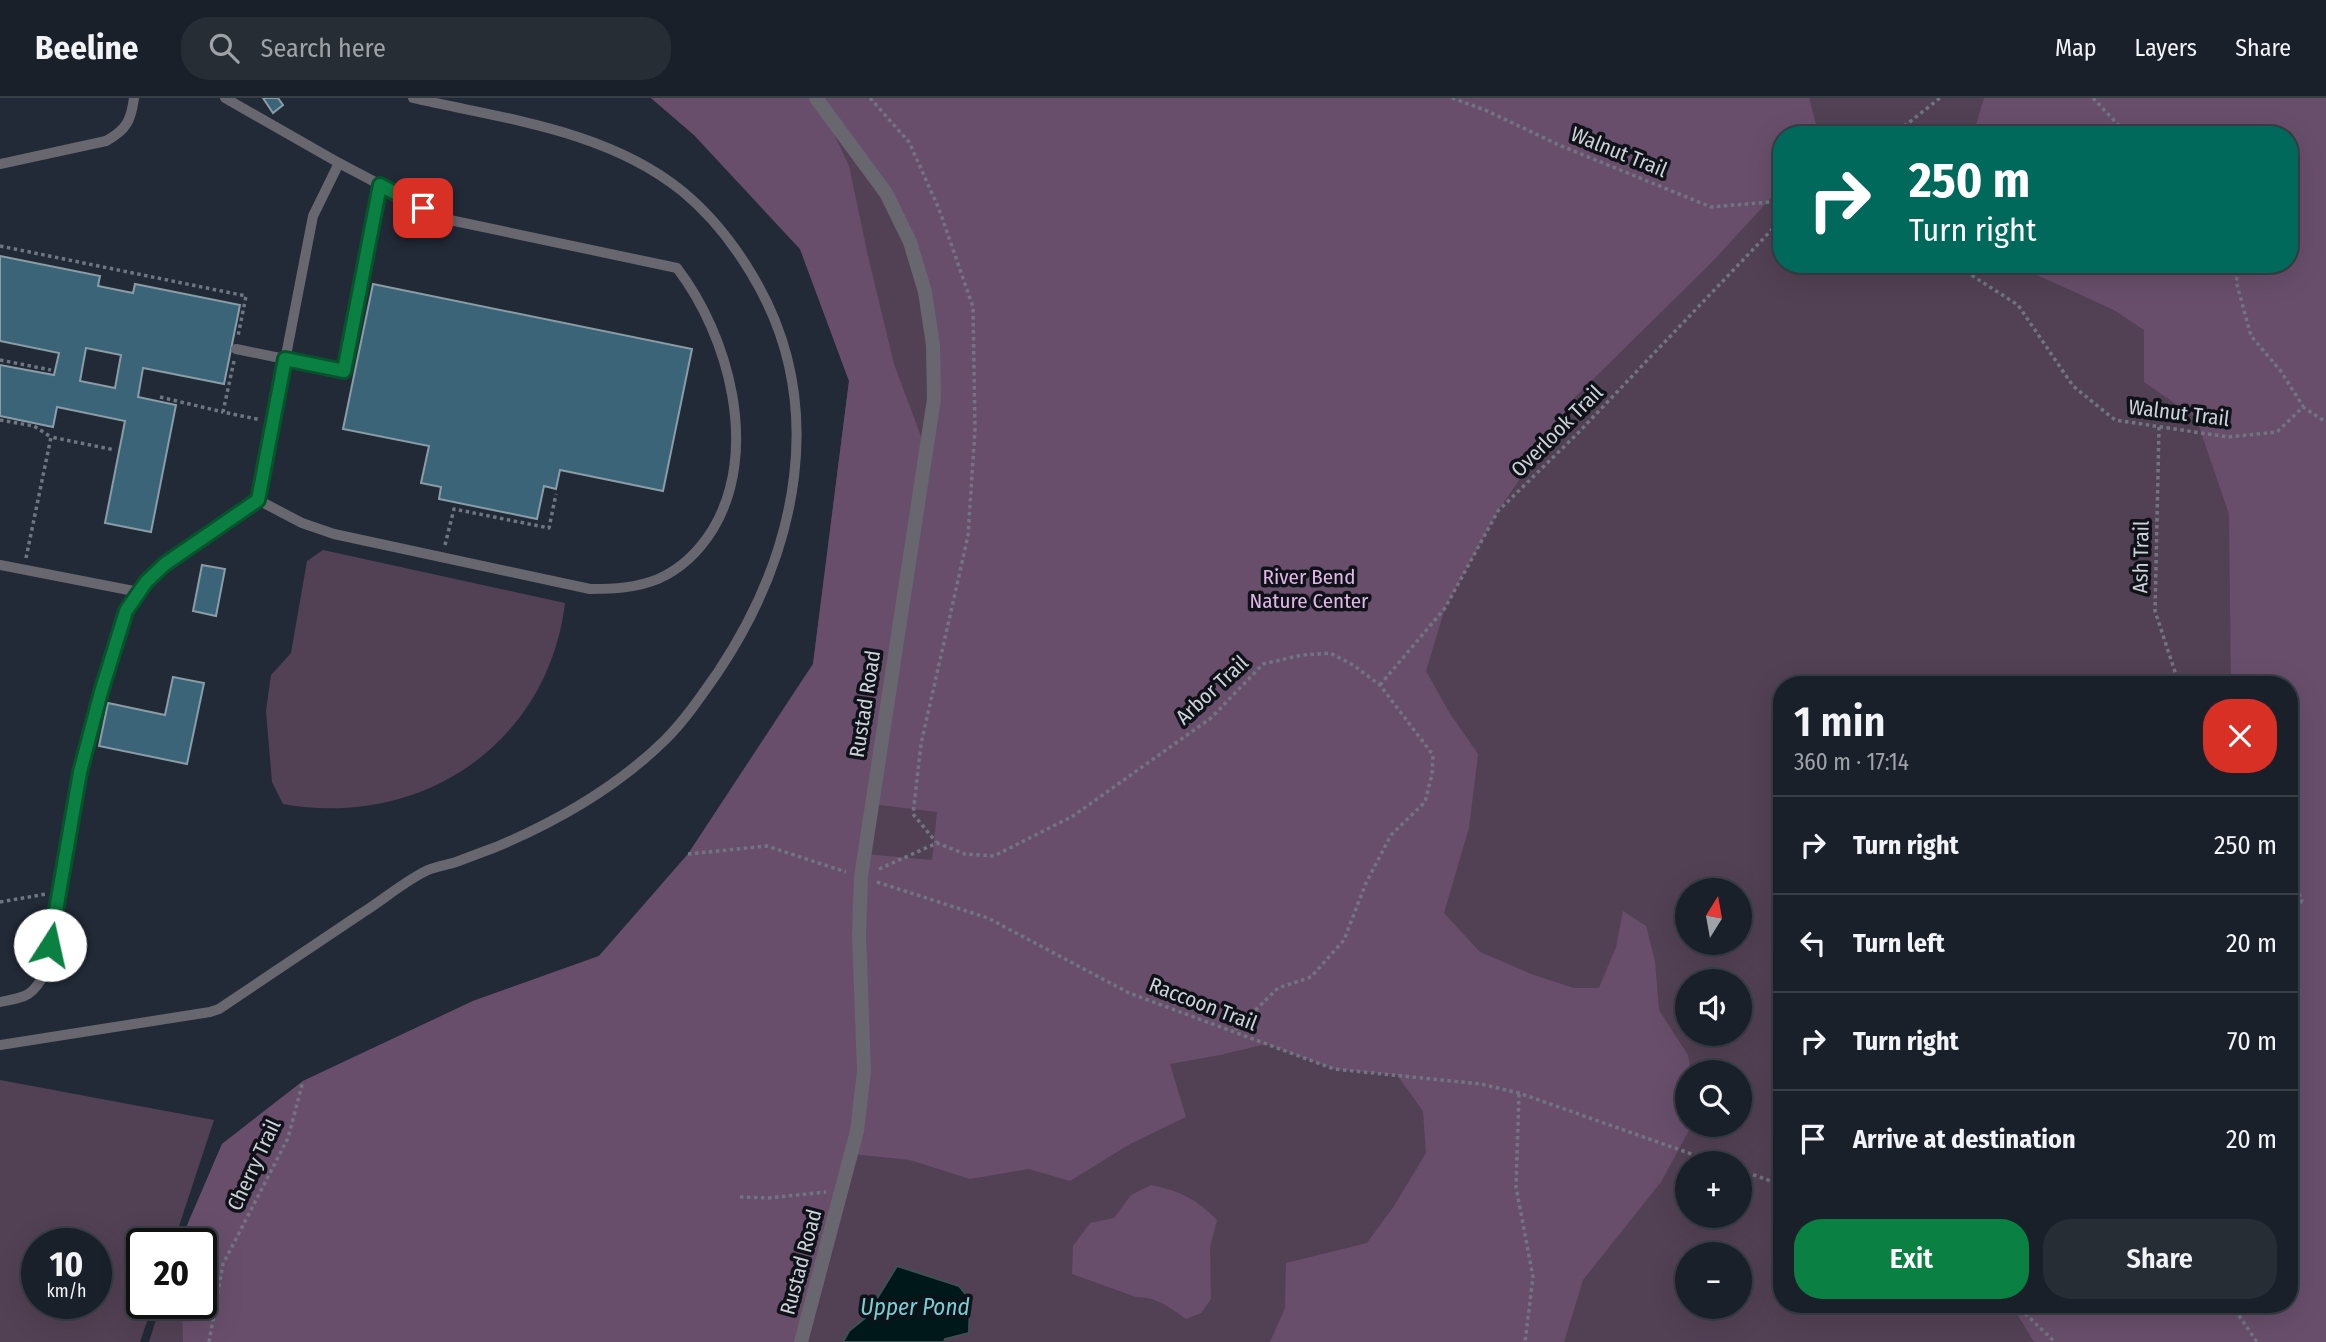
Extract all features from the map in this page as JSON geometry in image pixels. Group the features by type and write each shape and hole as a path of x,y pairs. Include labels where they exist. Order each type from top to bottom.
{"street":[{"name":"Rustad Road","path":"801,1342 857,1131 864,1071 859,934 861,877 934,399 933,345 925,292 910,242 886,193 816,98"}],"lane":[{"path":"0,164 106,141 120,133 132,115 134,98"},
{"path":"225,98 445,219 677,268 692,288 710,325 732,393 736,423 734,475 720,518 707,540 676,570 639,585 590,589 334,534 302,523 258,500"},
{"path":"0,1045 219,1009 429,869 538,829 586,803 666,739 701,698 736,645 759,601 788,514 796,478 798,446 790,367 779,329 762,291 743,259 724,233 682,191 624,156 569,134 413,98"},
{"path":"0,1002 24,997 36,989 46,971 80,772 126,611 146,582 165,564 258,500 313,216 339,163"},
{"path":"236,349 344,371 380,185"},
{"path":"0,565 139,592"}],"path":[{"path":"861,877 937,843 914,814 921,744 968,536 975,430 973,307 939,209 909,142 870,98"},
{"name":"Walnut Trail","path":"1452,98 1711,207 1773,202"},
{"path":"1905,126 1940,98"},
{"path":"2093,98 2119,126"},
{"name":"Overlook Trail","path":"1380,685 1445,608 1498,511 1577,434 1773,228"},
{"path":"0,246 246,296 223,412"},
{"name":"Walnut Trail","path":"1968,273 2018,305 2073,386 2115,420 2228,437 2277,432 2303,407"},
{"path":"2239,273 2236,281 2251,336 2280,370 2303,407 2326,422"},
{"path":"0,360 51,370"},
{"path":"160,397 273,422"},
{"path":"0,420 34,426 51,437 115,450"},
{"name":"Ash Trail","path":"2159,427 2155,611 2176,676"},
{"path":"23,570 51,437"},
{"path":"442,557 454,509 549,528 555,494"},
{"name":"Arbor Trail","path":"937,843 965,853 994,856 1073,817 1211,718 1263,664 1330,653 1353,665 1380,685 1433,755 1432,774 1425,802 1391,835 1366,883 1344,940 1311,977 1278,988 1232,1032"},
{"name":"Raccoon Trail","path":"688,854 767,846 988,918 1129,993 1334,1069 1481,1084 1519,1093 1683,1151"},
{"path":"0,902 59,892"},
{"name":"Cherry Trail","path":"209,1342 223,1264 288,1138 303,1081"},
{"path":"1519,1093 1516,1187 1533,1277 1525,1342"},
{"path":"1752,1175 1773,1182"},
{"path":"740,1197 768,1198 842,1191"},
{"path":"2026,1313 2055,1342"},
{"path":"2237,1313 2257,1342"}],"green space":[{"name":"River Bend Nature Center","path":"651,98 2326,98 2326,1342 149,1342 156,1319 217,1319 217,1228 187,1228 222,1144 303,1081 473,1001 599,956 688,854 813,664 849,381 800,249 694,135"},
{"name":"River Bend Nature Center","path":"651,98 1809,98 1817,126 1773,126 1773,196 1712,262 1576,396 1498,511 1445,608 1426,671 1449,712 1478,754 1469,828 1444,913 1480,952 1531,974 1574,988 1599,988 1616,947 1623,911 1646,926 1655,961 1659,1010 1675,1035 1675,1046 1682,1046 1688,1055 1689,1060 1675,1060 1675,1137 1685,1137 1678,1151 1675,1151 1675,1156 1661,1182 1583,1280 1564,1342 1270,1342 1285,1308 1286,1263 1367,1243 1394,1206 1426,1153 1423,1111 1397,1075 1334,1069 1266,1044 1170,1064 1186,1117 1130,1144 1070,1181 1029,1169 970,1179 910,1160 852,1154 801,1342 183,1342 182,1319 217,1319 217,1228 186,1228 222,1144 303,1081 473,1001 599,956 688,854 813,664 849,381 800,249 694,135","holes":["821,106 910,242 933,345 926,450 894,364 849,166","872,804 937,812 932,860 864,854"]},
{"path":"1984,98 2326,98 2326,1342 2034,1342 2016,1313 2298,1313 2298,676 2231,676 2229,514 2196,418 2144,382 2144,330 2114,310 2033,273 2298,273 2298,126 1976,126"},
{"path":"323,550 565,603 554,653 533,697 505,735 469,766 428,789 383,803 334,808 283,804 272,782 266,711 271,675 291,653 307,561"},
{"path":"0,1080 214,1120 178,1228 126,1228 126,1319 148,1319 140,1342 0,1342"},
{"path":"1151,1185 1187,1197 1217,1220 1210,1247 1211,1299 1201,1313 1186,1319 1156,1301 1136,1297 1072,1274 1073,1246 1090,1223 1114,1218 1131,1195"}],"water":[{"name":"Upper Pond","path":"897,1266 959,1286 970,1300 969,1333 945,1339 944,1342 843,1342 849,1331 865,1318"}],"building":[{"path":"263,98 278,98 283,105 273,113"},
{"path":"0,256 100,276 98,286 133,293 135,284 240,305 224,384 143,368 138,397 176,405 151,532 105,523 125,421 57,407 53,427 0,416 0,365 54,375 59,353 0,341","holes":["86,348 121,355 115,388 80,381"]},
{"path":"373,284 692,349 663,491 560,470 556,489 544,486 537,519 439,499 441,487 421,483 429,446 343,429"},
{"path":"202,565 225,569 216,616 193,611"},
{"path":"173,677 204,683 187,764 99,746 108,703 165,715"}],"route":[{"path":"50,945 80,772 126,611 146,582 165,564 258,500 285,359 344,371 380,185 423,208"}]}
